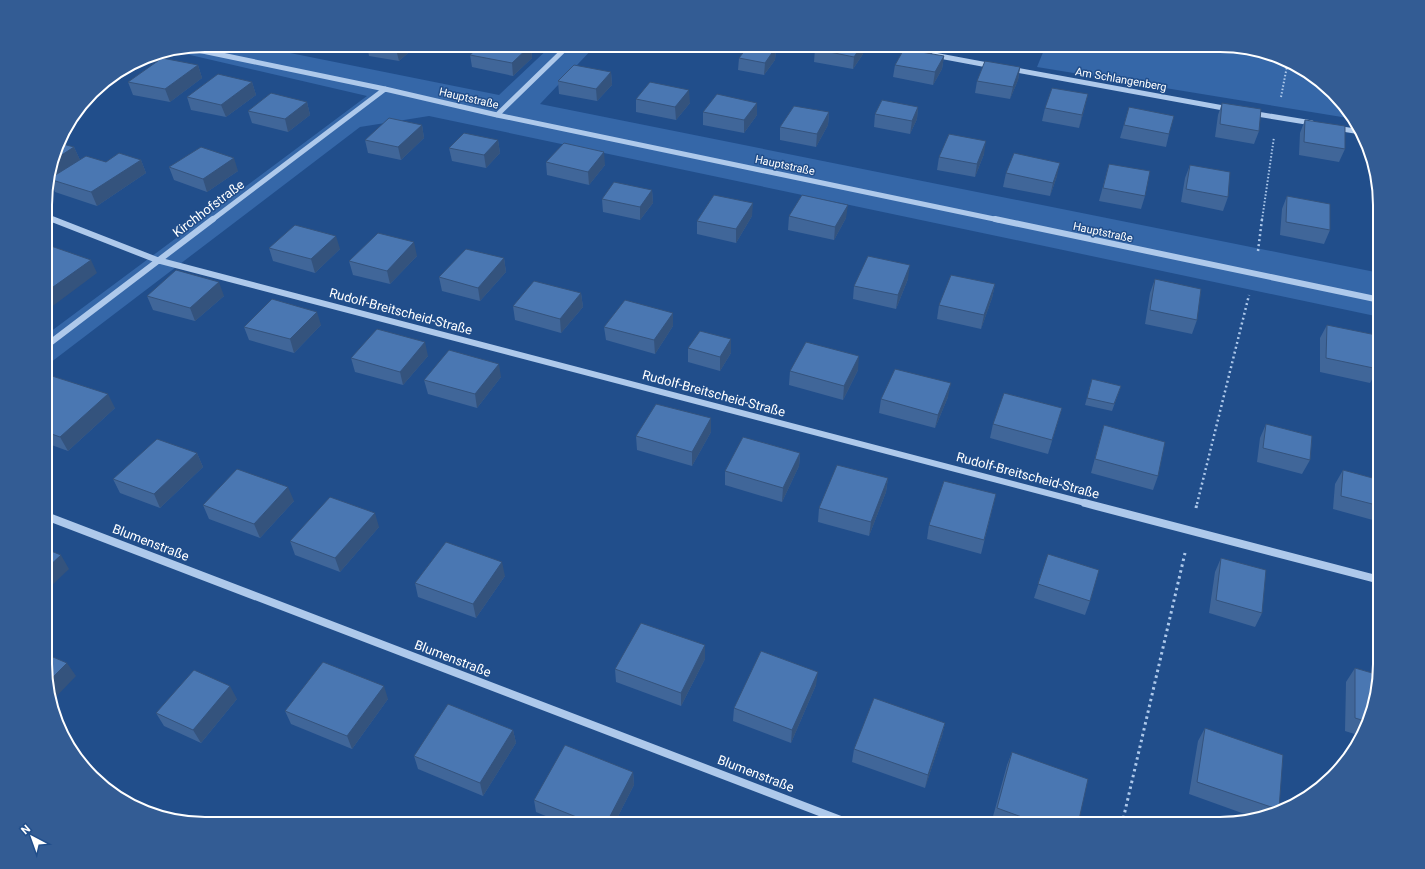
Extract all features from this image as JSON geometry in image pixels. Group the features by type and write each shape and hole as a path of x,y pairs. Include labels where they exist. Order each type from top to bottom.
{"street":[{"name":"Hauptstraße","path":"208,52 385,88 498,115 1373,299"},
{"path":"498,115 562,52"},
{"name":"Am Schlangenberg","path":"924,54 1238,110"},
{"name":"Kirchhofstraße","path":"52,341 385,88"},
{"path":"1246,112 1315,124"},
{"path":"1330,127 1354,131"},
{"name":"Rudolf-Breitscheid-Straße","path":"52,219 157,260 1373,578"},
{"name":"Blumenstraße","path":"52,518 833,817"}],"path":[{"path":"1124,817 1190,530 1255,274 1277,117 1287,67"}],"shaded area":[{"path":"195,52 285,52 499,95 545,52 589,52 540,104 1373,272 1373,316 429,116 360,127 52,361 52,331 367,96 183,53"},
{"path":"1043,52 1240,53 1269,60 1296,72 1321,90 1335,104 1345,118 1037,67"}],"building":[{"path":"473,52 524,52 512,63 470,55"},
{"path":"744,52 773,52 765,63 739,58"},
{"path":"830,52 857,52 854,57"},
{"path":"902,52 921,52 944,56 935,72 895,65"},
{"path":"162,58 198,65 165,89 128,82"},
{"path":"985,61 1020,67 1013,87 977,81"},
{"path":"574,65 611,72 596,89 558,81"},
{"path":"218,74 252,82 221,105 187,97"},
{"path":"650,82 689,90 675,107 636,99"},
{"path":"1052,88 1088,94 1082,115 1045,108"},
{"path":"271,93 307,102 285,119 248,111"},
{"path":"717,94 757,103 744,120 703,112"},
{"path":"882,100 918,107 912,121 875,114"},
{"path":"1222,103 1261,109 1259,131 1220,124"},
{"path":"794,106 829,112 817,134 780,127"},
{"path":"1129,107 1174,116 1169,134 1124,125"},
{"path":"389,118 422,125 398,147 365,140"},
{"path":"1305,120 1345,126 1345,149 1304,142"},
{"path":"464,133 498,140 484,155 449,148"},
{"path":"949,134 986,141 977,164 939,157"},
{"path":"564,143 604,152 588,172 546,162"},
{"path":"65,145 74,147 60,156"},
{"path":"201,147 234,158 203,179 169,167"},
{"path":"119,153 141,160 91,192 54,181 55,175 86,156 106,162"},
{"path":"1014,153 1060,163 1053,183 1006,173"},
{"path":"1109,164 1150,171 1145,196 1103,188"},
{"path":"1190,165 1230,172 1228,197 1186,189"},
{"path":"614,182 652,190 640,207 602,199"},
{"path":"714,195 753,203 736,229 697,221"},
{"path":"802,195 848,205 835,227 789,216"},
{"path":"1287,196 1330,204 1330,230 1286,222"},
{"path":"295,225 336,236 311,259 269,248"},
{"path":"378,233 414,242 387,271 349,261"},
{"path":"52,246 91,260 52,288"},
{"path":"466,249 504,258 478,288 439,277"},
{"path":"868,256 910,265 898,295 854,286"},
{"path":"176,270 219,282 190,308 147,296"},
{"path":"951,275 995,284 984,315 939,305"},
{"path":"1155,279 1201,289 1197,320 1150,310"},
{"path":"534,281 581,293 560,319 513,306"},
{"path":"272,299 317,312 290,339 244,327"},
{"path":"625,300 673,313 654,340 604,327"},
{"path":"1327,325 1373,334 1373,368 1326,358"},
{"path":"377,329 425,342 400,372 351,358"},
{"path":"700,331 731,339 720,357 688,348"},
{"path":"806,342 859,356 844,386 790,371"},
{"path":"449,350 499,364 475,394 424,380"},
{"path":"895,369 951,383 938,415 881,399"},
{"path":"52,376 108,394 60,437 52,434"},
{"path":"1092,379 1121,386 1114,404 1087,398"},
{"path":"1004,393 1062,408 1052,440 993,424"},
{"path":"656,404 711,418 692,452 636,436"},
{"path":"1266,424 1312,436 1310,460 1263,448"},
{"path":"1104,425 1165,442 1158,476 1095,459"},
{"path":"743,437 800,453 783,488 725,471"},
{"path":"157,439 197,453 154,494 113,479"},
{"path":"837,465 888,478 871,522 819,508"},
{"path":"237,469 288,487 254,524 203,505"},
{"path":"1343,470 1373,478 1373,504 1341,496"},
{"path":"944,481 996,494 984,540 929,525"},
{"path":"330,497 375,513 335,558 290,541"},
{"path":"446,542 502,562 473,604 415,583"},
{"path":"52,551 61,555 52,563"},
{"path":"1048,554 1099,570 1090,601 1038,584"},
{"path":"1221,558 1266,570 1262,613 1216,600"},
{"path":"641,623 705,645 681,693 615,669"},
{"path":"761,651 818,672 792,730 734,708"},
{"path":"52,657 67,663 52,678"},
{"path":"323,662 384,686 347,736 285,711"},
{"path":"1355,668 1373,674 1368,704 1362,720 1355,718"},
{"path":"194,670 230,686 193,730 156,713"},
{"path":"874,698 945,723 928,775 854,749"},
{"path":"448,704 513,730 480,783 414,756"},
{"path":"1205,728 1283,755 1279,805 1273,808 1197,782"},
{"path":"565,745 633,772 610,817 576,817 534,800"},
{"path":"1012,752 1088,779 1080,817 1022,817 997,808"}]}
